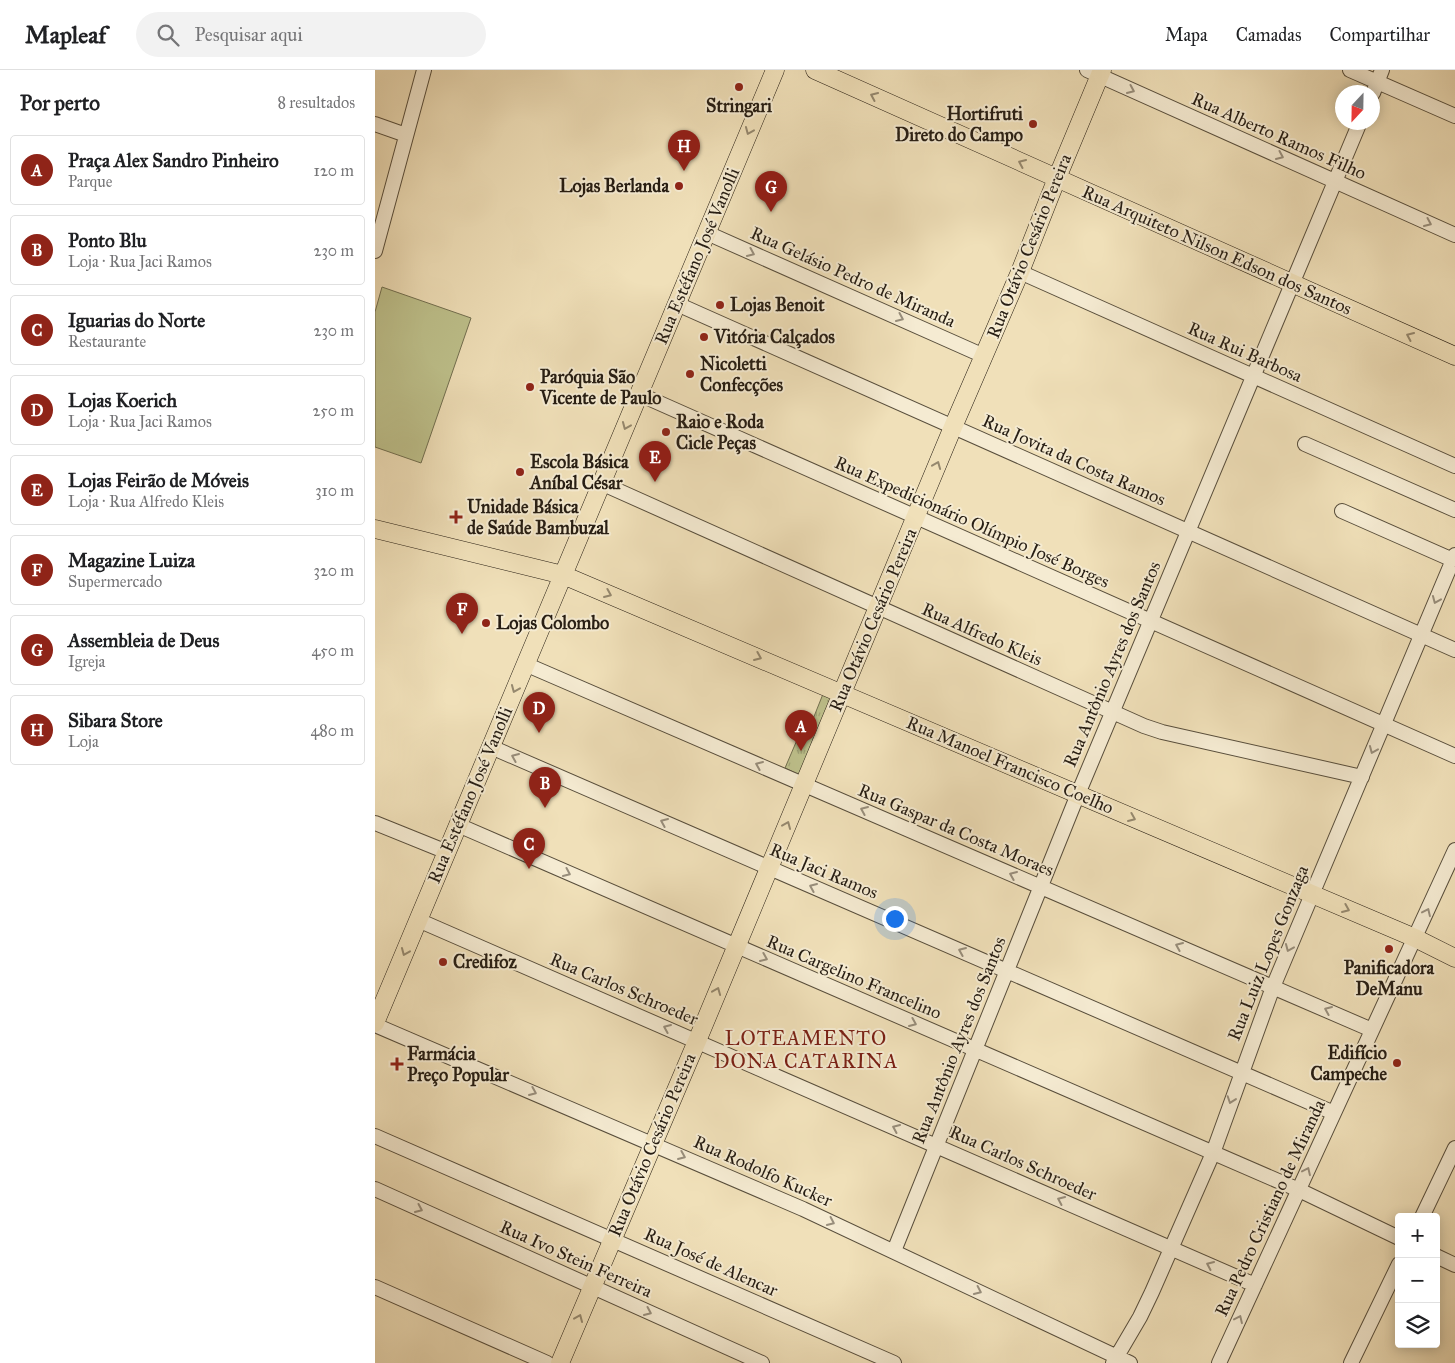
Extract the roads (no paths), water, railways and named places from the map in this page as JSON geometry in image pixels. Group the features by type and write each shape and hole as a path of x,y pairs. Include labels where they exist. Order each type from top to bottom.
{"main road":[{"name":"Rua Estéfano José Vanolli","path":"375,1024 775,70"},
{"name":"Rua Arquiteto Nilson Edson dos Santos","path":"815,70 1455,356"},
{"name":"Rua Otávio Cesário Pereira","path":"560,1363 697,1041 953,427 1020,272 1096,72"},
{"name":"Rua Manoel Francisco Coelho","path":"375,529 563,575 1415,938 1455,958"}],"street":[{"path":"375,251 379,222 424,70"},
{"path":"1350,70 1455,116"},
{"name":"Rua Alberto Ramos Filho","path":"1096,72 1455,235"},
{"path":"375,124 406,135"},
{"name":"Rua Antônio Ayres dos Santos","path":"894,1251 1078,794 1357,130"},
{"name":"Rua Gelásio Pedro de Miranda","path":"707,233 984,356"},
{"name":"Rua Rui Barbosa","path":"1020,272 1455,466"},
{"name":"Rua Jovita da Costa Ramos","path":"677,304 1455,650"},
{"name":"Rua Expedicionário Olímpio José Borges","path":"639,394 1455,756"},
{"path":"1305,444 1455,510"},
{"name":"Rua Alfredo Kleis","path":"601,484 1144,726 1161,732 1361,777"},
{"path":"1342,511 1454,558"},
{"name":"Rua Luiz Lopes Gonzaga","path":"1114,1360 1140,1317 1213,1153 1273,987 1454,558"},
{"name":"Rua Gaspar da Costa Moraes","path":"525,664 1373,1030"},
{"name":"Rua Jaci Ramos","path":"491,747 1334,1113"},
{"path":"375,823 447,852"},
{"name":"Rua Cargelino Francelino","path":"458,825 1299,1190 1395,1236"},
{"name":"Rua Pedro Cristiano de Miranda","path":"1219,1363 1455,850"},
{"name":"Rua Carlos Schroeder","path":"418,920 1255,1285"},
{"name":"Rua Rodolfo Kucker","path":"375,1024 748,1185 894,1251 1114,1360 1130,1363"},
{"name":"Rua José de Alencar","path":"375,1136 894,1363"},
{"path":"1424,1213 1455,1148"},
{"name":"Rua Ivo Stein Ferreira","path":"375,1189 763,1363"},
{"path":"1440,1258 1455,1265"},
{"path":"1351,1363 1395,1272"},
{"path":"375,1287 547,1363"}],"place":[{"name":"Stringari","path":"739,87"},
{"name":"Hortifruti Direto do Campo","path":"1033,124"},
{"name":"Sibara Store","path":"684,171"},
{"name":"Lojas Berlanda","path":"679,186"},
{"name":"Assembleia de Deus","path":"771,212"},
{"name":"Lojas Benoit","path":"720,305"},
{"name":"Vitória Calçados","path":"704,337"},
{"name":"Nicoletti Confecções","path":"690,374"},
{"name":"Paróquia São Vicente de Paulo","path":"530,387"},
{"name":"Raio e Roda Cicle Peças","path":"666,432"},
{"name":"Escola Básica Aníbal César","path":"520,472"},
{"name":"Lojas Feirão de Móveis","path":"655,482"},
{"name":"Unidade Básica de Saúde Bambuzal","path":"456,517"},
{"name":"Lojas Colombo","path":"486,623"},
{"name":"Magazine Luiza","path":"462,634"},
{"name":"Lojas Koerich","path":"539,733"},
{"name":"Praça Alex Sandro Pinheiro","path":"801,751"},
{"name":"Ponto Blu","path":"545,808"},
{"name":"Iguarias do Norte","path":"529,869"},
{"name":"Panificadora DeManu","path":"1389,949"},
{"name":"Credifoz","path":"443,962"},
{"name":"Edifício Campeche","path":"1397,1063"},
{"name":"Farmácia Preço Popular","path":"397,1064"}],"district":[{"name":"LOTEAMENTO DONA CATARINA","path":"806,1050"}]}
